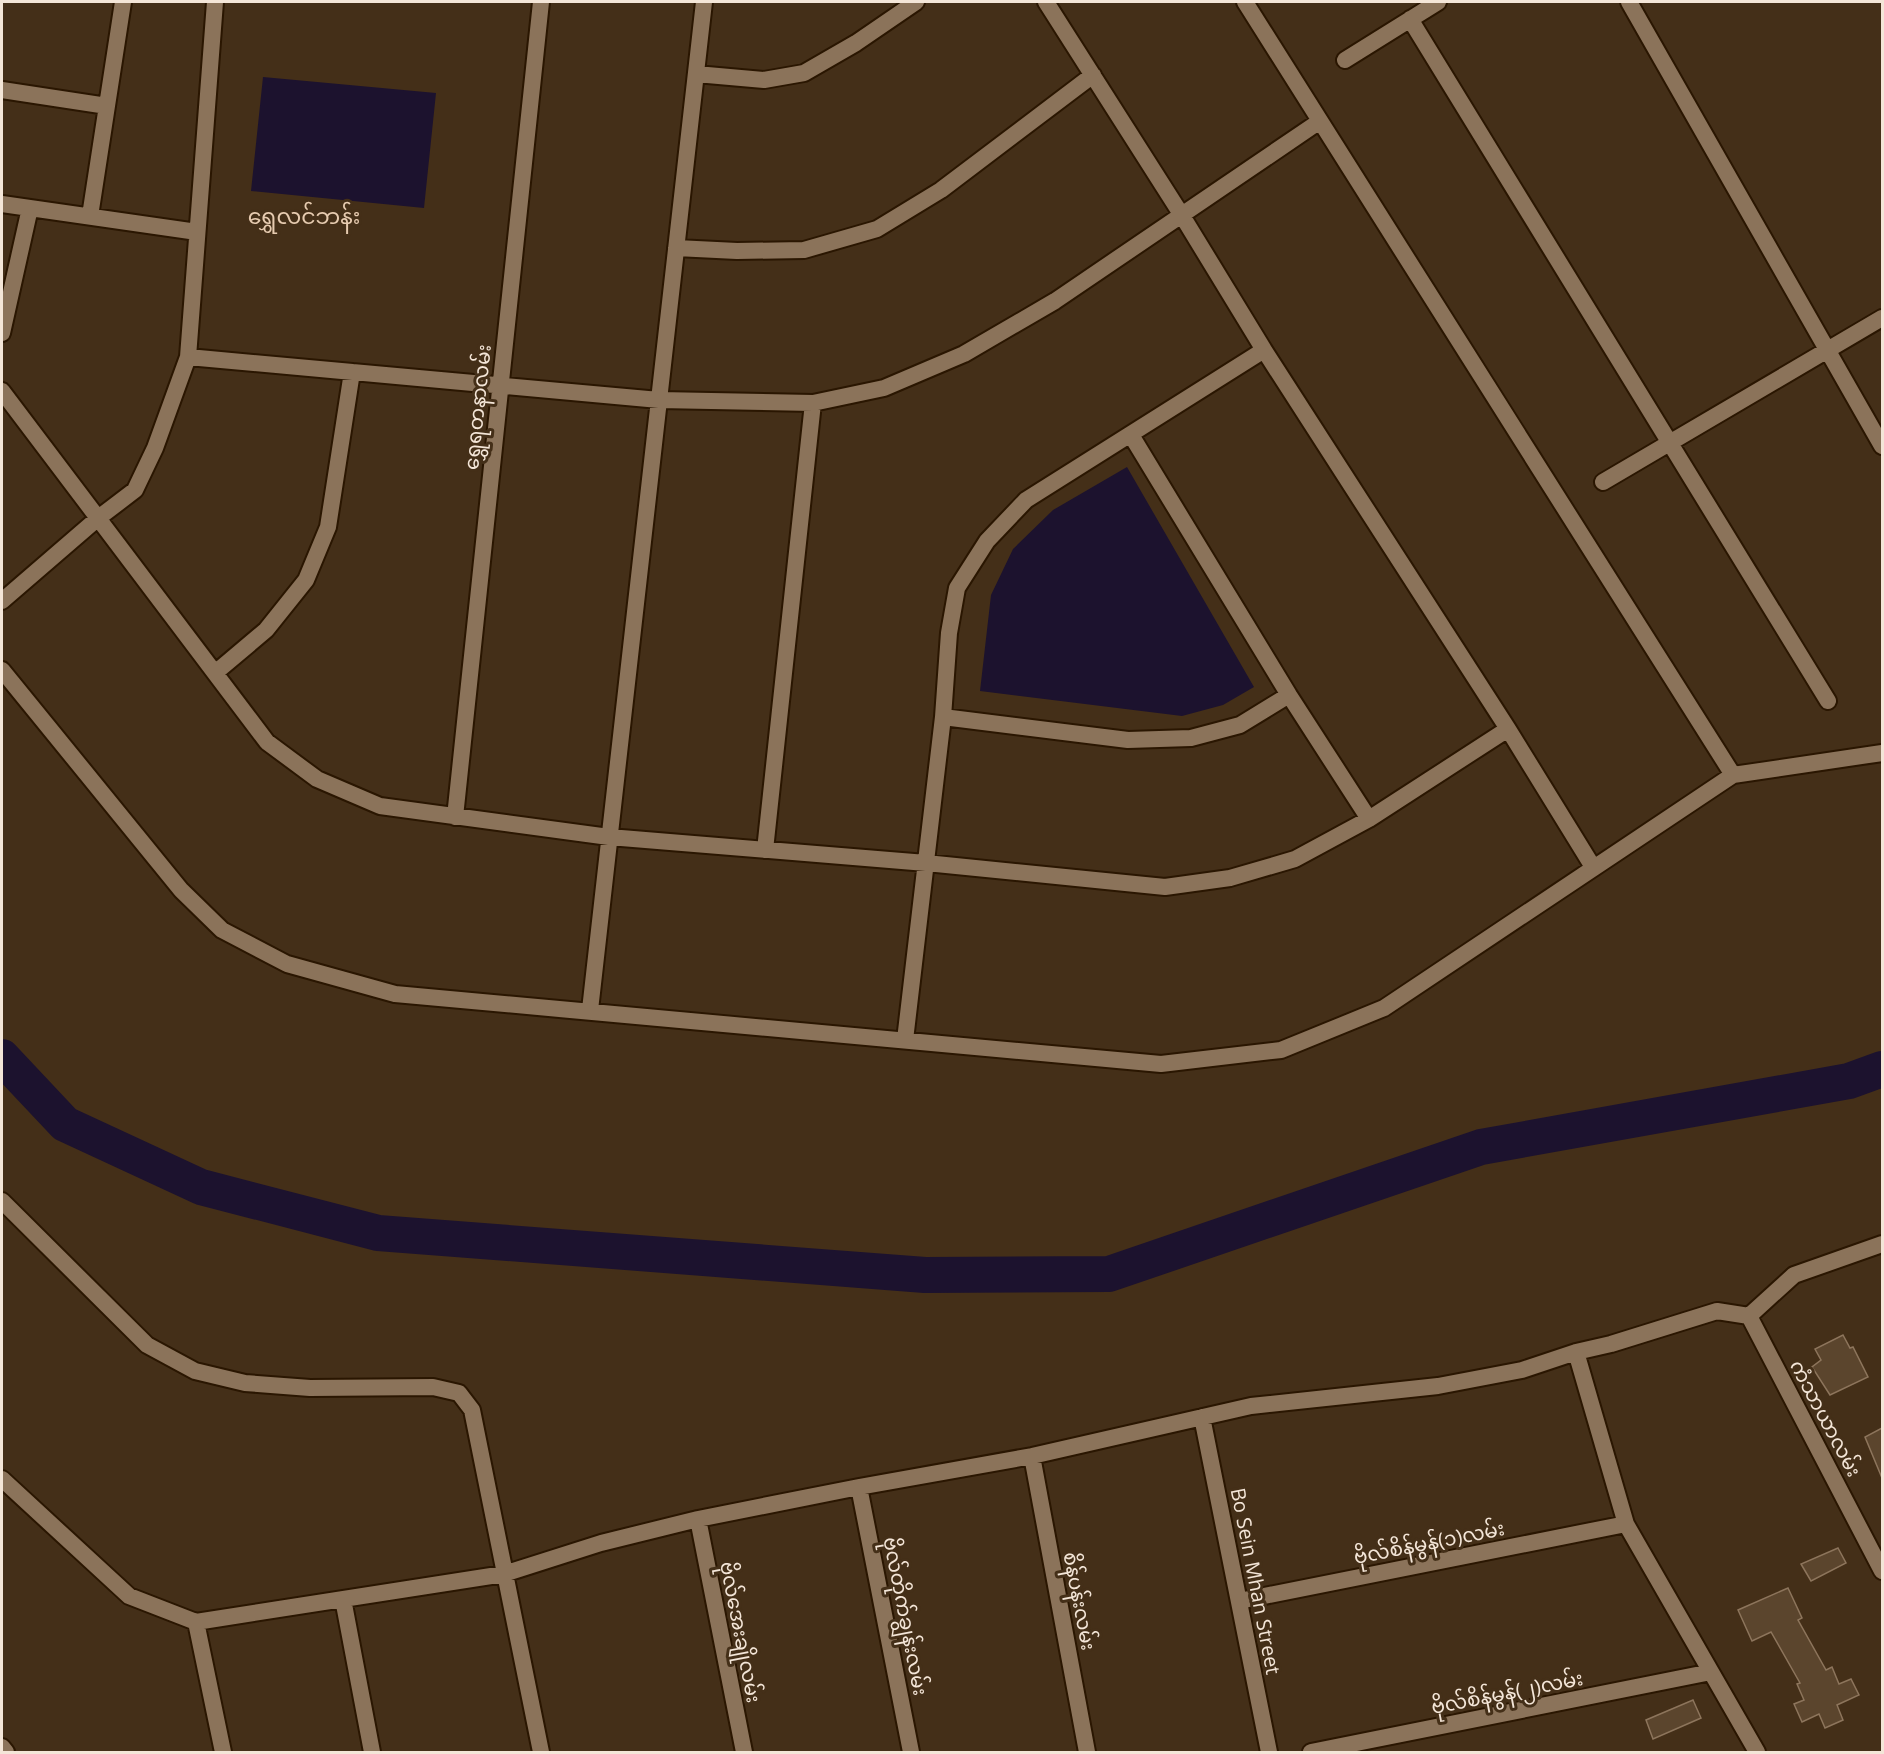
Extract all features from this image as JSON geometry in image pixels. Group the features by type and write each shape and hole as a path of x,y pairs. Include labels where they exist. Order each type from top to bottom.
{"street":[{"path":"90,216 123,2"},
{"path":"2,601 97,519 135,490 156,448 188,357 215,2"},
{"name":"ရွှေရတနာလမ်း","path":"455,817 541,2"},
{"path":"590,1010 704,2"},
{"path":"696,74 764,80 804,73 856,43 916,2"},
{"path":"1046,2 1181,214 1264,350 1508,729 1593,867"},
{"path":"1245,2 1732,775"},
{"path":"1345,60 1438,2"},
{"path":"1629,2 1882,446"},
{"path":"1410,19 1828,700"},
{"path":"676,248 737,251 804,250 877,228 941,190 1093,75"},
{"path":"2,90 107,106"},
{"path":"188,357 659,400 813,403 884,388 964,354 1055,301 1320,121"},
{"path":"2,204 197,231"},
{"path":"2,333 30,208"},
{"path":"1603,482 1882,318"},
{"path":"905,1040 943,717 949,633 957,588 987,541 1026,500 1264,350"},
{"path":"214,673 266,630 306,580 328,527 352,372"},
{"path":"2,391 267,742 317,779 380,806 609,837 926,863 1165,887 1230,878 1294,858 1369,819 1508,729"},
{"path":"765,850 813,403"},
{"path":"1131,435 1289,695 1369,819"},
{"path":"2,670 181,890 222,930 288,964 395,994 590,1010 1161,1064 1281,1050 1384,1008 1732,775 1882,753"},
{"path":"943,717 1128,740 1191,738 1240,724 1289,695"},
{"path":"2,1201 147,1345 195,1371 245,1383 310,1388 433,1388 459,1393 472,1410 541,1752"},
{"path":"2,1479 129,1596 196,1622 504,1574 601,1543 698,1519 1032,1456 1251,1406 1438,1386 1522,1370 1718,1311 1749,1316 1794,1275 1882,1244"},
{"name":"ကံသာယာလမ်း","path":"1749,1316 1882,1571"},
{"path":"1576,1352 1626,1524 1757,1752"},
{"name":"Bo Sein Mhan Street","path":"1202,1417 1269,1752"},
{"name":"စိန်ပန်းလမ်း","path":"1032,1456 1087,1752"},
{"name":"ဗိုလ်တိုက်ချွန်းလမ်း","path":"860,1487 911,1752"},
{"name":"ဗိုလ်အေးချိုလမ်း","path":"698,1519 744,1752"},
{"name":"ဗိုလ်စိန်မွန်(၁)လမ်း","path":"1239,1601 1626,1524"},
{"path":"343,1599 372,1752"},
{"path":"196,1622 223,1752"},
{"name":"ဗိုလ်စိန်မွန်(၂)လမ်း","path":"1311,1752 1711,1672"},
{"path":"2,1747 6,1752"}],"shaded area":[{"path":"263,77 436,93 424,208 251,191"},
{"path":"1127,467 1254,687 1223,705 1182,716 980,691 991,595 1013,549 1053,510"}],"building":[{"path":"1843,1335 1850,1348 1853,1347 1868,1377 1830,1395 1812,1367 1821,1360 1815,1349"},
{"path":"1882,1428 1882,1478 1865,1437"},
{"path":"1838,1548 1846,1563 1811,1581 1801,1564"},
{"path":"1788,1588 1802,1618 1798,1620 1826,1670 1832,1667 1839,1684 1851,1679 1859,1695 1837,1705 1843,1720 1825,1728 1819,1714 1802,1722 1794,1704 1804,1700 1797,1684 1800,1683 1771,1632 1752,1641 1738,1610"},
{"path":"1693,1700 1701,1718 1653,1739 1646,1720"}],"waterway":[{"path":"2,1057 65,1124 201,1187 378,1233 925,1275 1109,1274 1481,1147 1849,1081 1882,1069"}],"district":[{"name":"ရွှေလင်ဘန်း","path":"304,215"}]}
